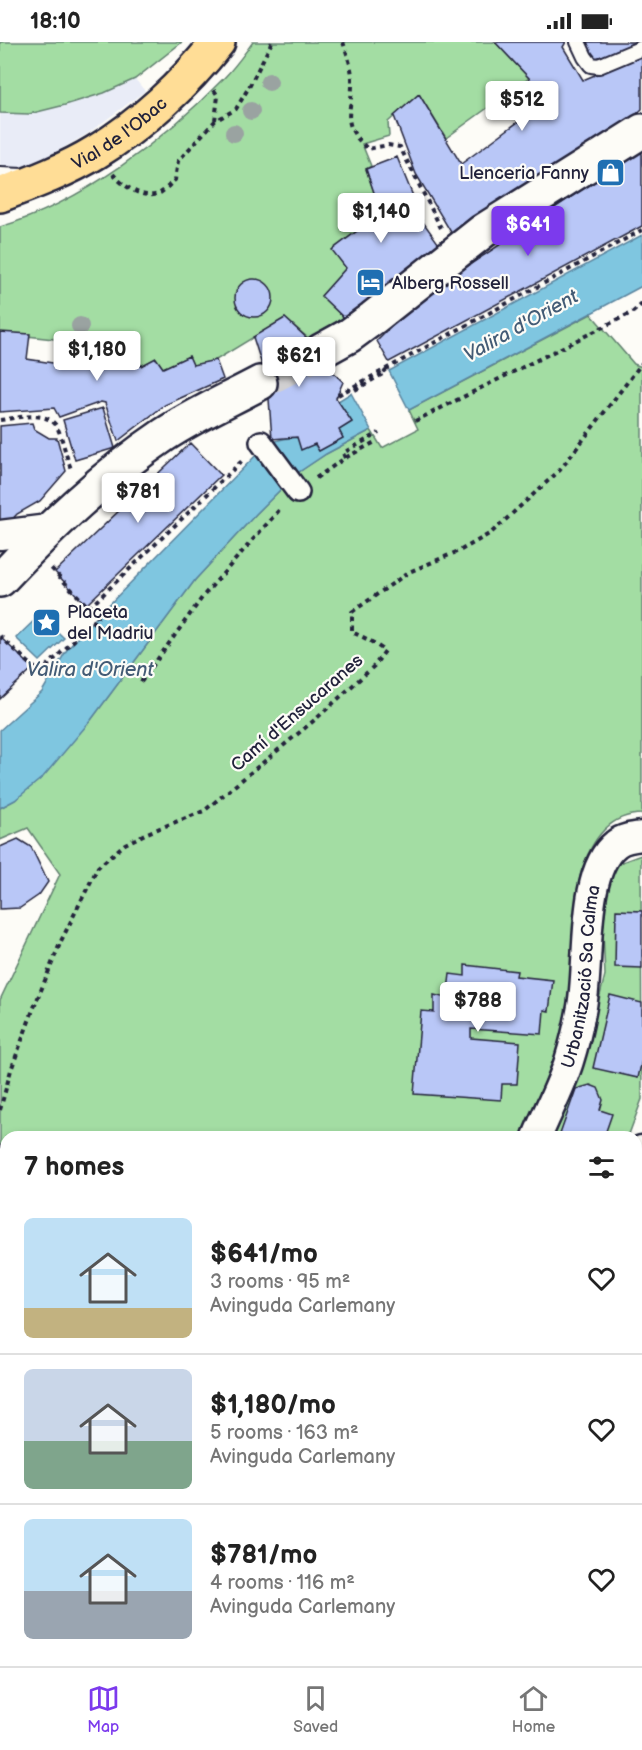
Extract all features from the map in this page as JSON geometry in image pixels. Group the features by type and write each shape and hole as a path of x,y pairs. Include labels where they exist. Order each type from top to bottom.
{"highway":[{"name":"Vial de l'Obac","path":"0,195 32,183 96,152 144,117 199,66 218,42"}],"main road":[{"path":"321,351 350,335 373,318 483,231 642,131"},
{"path":"0,580 48,529 89,493 165,435 260,383"}],"street":[{"path":"261,442 298,492"},
{"path":"0,535 48,529"},
{"name":"Urbanització Sa Calma","path":"540,1131 569,1063 582,1009 592,889 606,855 616,843 628,837 642,836"}],"lane":[{"path":"578,42 591,65 599,66 642,48"},
{"path":"0,175 22,176 55,172"}],"path":[{"path":"108,169 118,180 140,195 158,194 175,180 178,161 215,121 236,109 272,42"},
{"path":"343,42 352,77 349,123 354,138 368,149 388,145 400,147 444,233"},
{"path":"210,84 218,96 215,121"},
{"path":"338,395 642,230"},
{"path":"415,421 633,312 642,304"},
{"name":"Camí d'Ensucaranes","path":"0,1110 11,1070 33,1010 61,941 98,867 125,844 204,811 317,718 374,666 385,651 352,632 352,612 409,572 460,550 491,533 560,470 642,363"},
{"path":"355,390 386,372 384,370"},
{"path":"0,420 44,417 52,421 58,427 73,473 89,493"},
{"path":"345,458 343,453 379,433"},
{"path":"141,682 204,595 272,515 310,482 345,458 377,441"},
{"path":"89,608 261,442"},
{"path":"0,636 40,673 98,617 50,567"}],"shaded area":[{"path":"135,79 145,91 87,134 35,164 0,177 0,113 29,114 65,105 104,93"}],"green space":[{"path":"0,42 182,42 135,79 104,93 29,114 0,113"},
{"path":"253,42 495,42 529,78 446,138 419,94 388,122 389,136 362,144 371,166 366,169 381,213 333,249 346,268 321,296 344,318 308,338 285,318 216,360 193,365 189,356 163,368 156,358 141,366 137,355 126,347 0,333 0,227 61,202 121,166 149,146 201,101 232,69"},
{"path":"591,314 634,364 642,367 642,814 629,815 609,825 588,853 580,876 569,1009 555,1055 525,1131 0,1131 0,1000 60,874 28,828 0,840 0,808 15,800 91,720 195,580 296,474 326,454 371,430 382,448 418,429 409,410"},
{"path":"641,855 642,1099 630,1131 555,1131 595,1016 605,975 602,911 608,881 619,863"}],"water":[{"path":"642,235 642,286 409,410 389,371"},
{"name":"Valira d'Orient","path":"351,393 371,430 326,454 296,474 256,514 195,580 91,720 43,777 15,800 0,808 0,730 42,692 66,651 264,447 285,439 301,438 314,445 319,451 343,438 339,430 352,422 338,401"},
{"path":"40,615 64,638 40,661 16,638"}],"building":[{"path":"495,42 566,42 563,47 583,80 642,55 642,109 630,120 452,234 416,174 394,116 419,94 461,164 545,102 529,78"},
{"path":"585,42 641,42 641,44 593,59"},
{"path":"640,151 642,153 642,226 389,362 377,341 395,323 465,268"},
{"path":"397,157 417,206 413,208 441,247 373,301 344,318 321,296 346,268 332,250 381,213 366,169"},
{"path":"254,279 268,284 273,298 268,312 254,317 240,312 235,298 240,284"},
{"path":"285,318 321,351 318,358 343,382 336,398 352,422 339,430 343,438 319,451 315,444 301,450 297,437 272,439 269,399 259,395 261,362 253,337"},
{"path":"0,332 30,334 27,359 72,366 76,341 126,347 137,355 141,366 156,358 163,368 189,356 193,365 216,360 223,379 165,405 118,441 105,403 101,402 59,417 54,408 0,412"},
{"path":"103,408 115,448 75,460 63,420"},
{"path":"32,423 34,429 49,438 57,438 66,471 40,501 17,514 6,526 0,528 0,426"},
{"path":"190,443 221,475 86,605 55,572"},
{"path":"0,637 33,668 0,699"},
{"path":"18,839 31,847 48,882 39,895 20,908 0,909 0,847"},
{"path":"616,910 642,911 642,968 615,967"},
{"path":"465,965 517,971 516,976 553,980 549,1011 544,1010 542,1034 471,1029 471,1038 520,1042 517,1084 502,1084 501,1100 414,1094 421,1011 434,1012 434,995 447,998 450,974 465,976"},
{"path":"610,995 642,1003 642,1060 638,1078 593,1068"},
{"path":"590,1085 598,1088 603,1100 600,1110 612,1114 606,1131 561,1131 576,1089"}],"tunnel":[{"path":"260,383 321,351"}],"place":[{"name":"Llenceria Fanny","path":"610,173"},
{"name":"Alberg Rossell","path":"371,283"},
{"name":"Placeta del Madriu","path":"46,622"}]}
